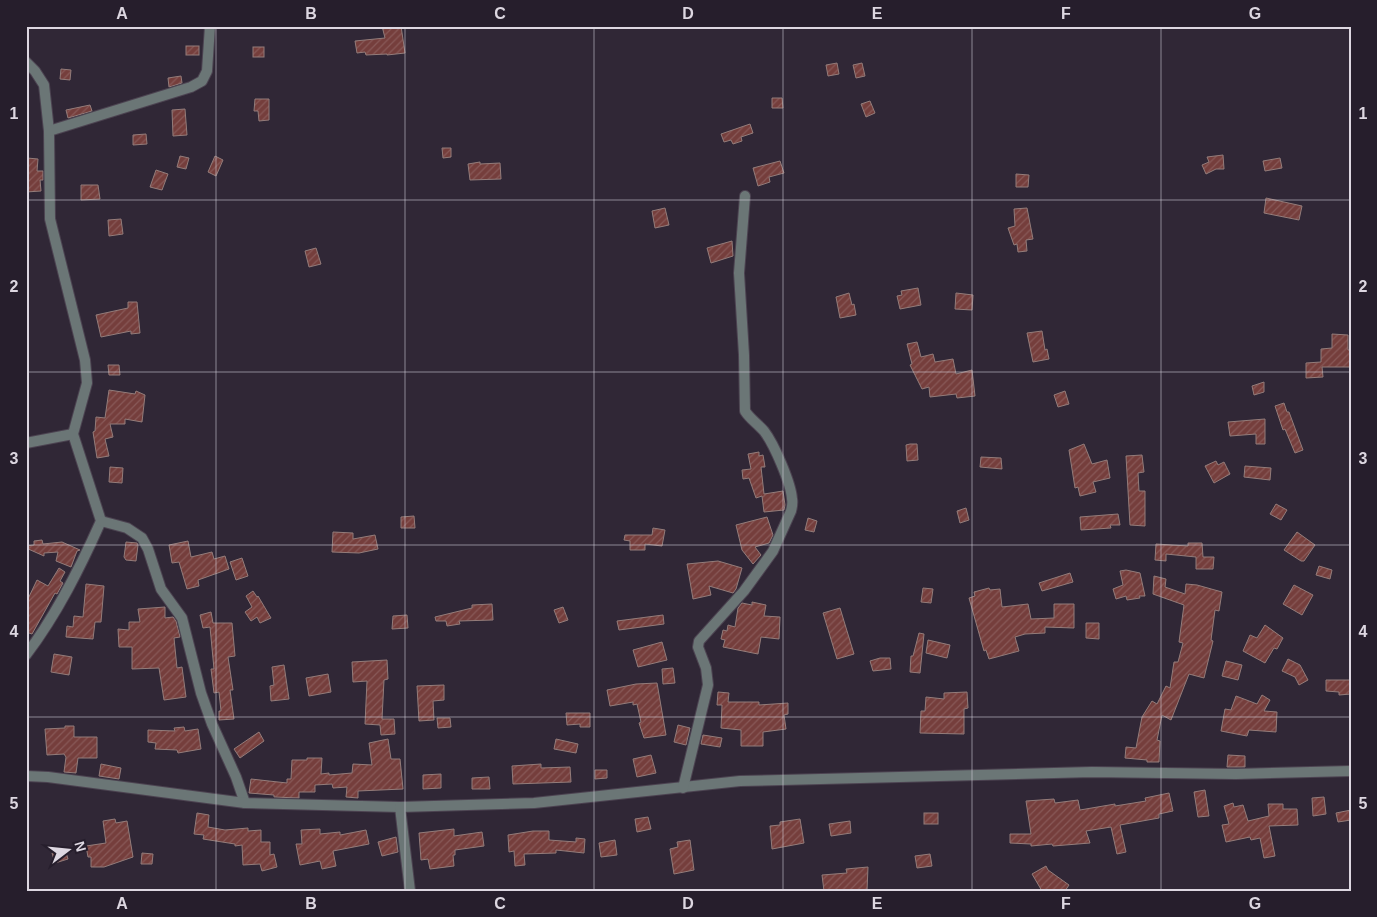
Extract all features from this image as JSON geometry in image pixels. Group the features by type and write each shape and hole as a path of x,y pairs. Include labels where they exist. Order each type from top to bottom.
{"street":[{"path":"49,131 191,87 202,80 207,71 210,26"},
{"path":"26,62 35,71 44,85 49,131 50,219 85,360 87,383 73,434 101,521 89,548 46,628 26,656"},
{"path":"683,788 708,685 706,668 698,648 699,641 744,591 773,551 791,511 792,500 782,464 770,440 745,411 739,273 745,196"},
{"path":"26,443 73,434"},
{"path":"101,521 127,528 142,538 148,549 161,589 182,618 201,693 212,724 236,777 245,804"},
{"path":"26,776 48,777 245,804 400,807 534,803 740,781 1092,772 1236,774 1351,771"},
{"path":"400,807 410,891"}],"building":[{"path":"382,26 401,26 405,53 366,55 365,52 357,53 355,41 385,38"},
{"path":"186,46 199,46 199,55 186,55"},
{"path":"253,47 264,47 264,57 253,57"},
{"path":"837,63 839,74 828,76 826,65"},
{"path":"862,63 865,76 856,78 853,65"},
{"path":"61,69 71,70 70,80 60,79"},
{"path":"181,76 182,83 169,87 168,78"},
{"path":"772,98 782,98 783,108 772,108"},
{"path":"255,99 269,99 269,120 259,121 258,111 254,111"},
{"path":"870,101 875,113 866,117 861,104"},
{"path":"90,105 92,111 68,118 66,110"},
{"path":"185,109 187,135 173,136 172,110"},
{"path":"750,124 753,133 741,137 742,141 733,144 731,140 724,142 721,134"},
{"path":"146,134 147,144 133,145 133,135"},
{"path":"442,148 451,148 451,157 443,158"},
{"path":"1223,155 1224,169 1216,169 1206,174 1202,165 1209,162 1207,157"},
{"path":"180,156 189,158 186,169 177,167"},
{"path":"215,156 223,160 216,176 208,172"},
{"path":"27,158 38,159 37,171 43,171 43,180 40,180 41,191 26,192"},
{"path":"1280,158 1282,168 1265,171 1263,161"},
{"path":"780,161 784,173 769,177 770,182 758,186 753,168"},
{"path":"480,162 480,164 500,163 501,179 470,180 468,164"},
{"path":"156,170 168,174 162,190 150,187"},
{"path":"1016,174 1029,175 1028,187 1016,187"},
{"path":"81,185 98,185 100,199 81,200"},
{"path":"1266,198 1302,206 1299,220 1264,213"},
{"path":"665,208 669,225 655,228 652,211"},
{"path":"1027,208 1033,239 1026,240 1027,251 1018,252 1017,244 1014,245 1008,228 1015,226 1014,209"},
{"path":"121,219 123,234 109,236 108,220"},
{"path":"732,241 733,256 711,263 707,248"},
{"path":"316,248 321,264 309,267 305,251"},
{"path":"918,288 921,305 900,309 897,296 902,295 901,291"},
{"path":"849,293 856,315 840,318 836,297"},
{"path":"956,293 973,295 972,310 955,309"},
{"path":"128,302 137,302 140,333 131,334 131,331 101,337 96,315 128,308"},
{"path":"1042,331 1045,350 1047,349 1049,359 1033,362 1027,333"},
{"path":"1332,334 1348,335 1348,350 1351,350 1351,367 1322,367 1323,377 1306,378 1306,363 1321,362 1321,349 1332,348"},
{"path":"917,342 921,357 933,354 935,362 953,359 956,374 972,370 975,396 957,398 956,394 930,397 929,387 922,389 910,365 912,364 907,344"},
{"path":"108,365 119,365 120,375 109,375"},
{"path":"1264,382 1264,392 1254,395 1252,386"},
{"path":"109,390 135,394 136,391 145,395 142,422 125,419 125,424 110,424 113,437 105,439 109,456 97,458 93,432 95,431 96,417 105,418"},
{"path":"1065,391 1069,404 1058,407 1054,395"},
{"path":"1284,403 1303,450 1295,453 1285,429 1283,430 1275,406"},
{"path":"1265,419 1265,444 1256,444 1256,434 1230,436 1228,422"},
{"path":"917,444 918,460 907,461 906,445"},
{"path":"1084,444 1092,464 1107,460 1110,478 1093,482 1096,492 1080,496 1078,487 1075,488 1069,450"},
{"path":"759,452 759,456 763,455 765,467 761,467 764,494 783,491 784,510 764,512 762,496 756,498 749,478 743,479 742,470 751,469 748,454"},
{"path":"1142,455 1144,472 1138,473 1139,491 1145,491 1145,526 1130,525 1126,456"},
{"path":"981,457 1001,458 1002,469 980,467"},
{"path":"1216,461 1218,465 1224,462 1230,474 1214,483 1205,466"},
{"path":"1245,466 1271,468 1270,480 1244,477"},
{"path":"110,467 123,468 122,483 109,482"},
{"path":"1276,504 1287,510 1281,520 1270,514"},
{"path":"966,508 969,520 960,523 957,511"},
{"path":"1118,514 1120,525 1110,525 1111,528 1081,530 1080,517"},
{"path":"414,516 415,528 401,528 401,517"},
{"path":"767,517 773,535 769,543 755,547 761,555 753,564 742,550 736,525"},
{"path":"808,518 817,521 814,532 805,530"},
{"path":"653,528 665,530 662,546 645,544 645,550 630,550 630,541 624,540 625,535 652,535"},
{"path":"333,532 353,533 353,539 375,535 378,549 359,553 332,552"},
{"path":"1297,532 1315,545 1304,561 1284,550"},
{"path":"42,540 43,544 62,542 80,550 77,551 71,567 56,561 58,552 44,553 44,556 26,548 26,546 34,545 34,541"},
{"path":"188,541 191,557 212,552 214,559 225,556 229,569 198,580 199,586 187,589 179,562 172,563 169,545"},
{"path":"126,542 137,543 136,561 126,560 124,557"},
{"path":"1188,543 1202,543 1203,557 1214,557 1213,569 1196,569 1196,557 1166,554 1166,561 1155,560 1156,544 1188,546"},
{"path":"242,558 248,576 236,580 230,562"},
{"path":"718,561 742,568 736,589 733,593 709,586 711,595 693,599 687,564"},
{"path":"1319,566 1332,570 1330,579 1316,575"},
{"path":"59,568 65,572 60,581 63,583 57,594 55,593 32,634 26,632 26,603 37,580 48,586"},
{"path":"1126,570 1140,573 1145,596 1127,600 1126,596 1116,599 1113,589 1123,585 1120,571"},
{"path":"1070,573 1073,582 1042,591 1039,583"},
{"path":"1154,576 1166,579 1165,587 1185,594 1186,584 1222,592 1219,611 1215,610 1211,640 1213,641 1204,678 1189,674 1171,720 1162,715 1157,740 1160,741 1159,762 1147,762 1147,760 1125,758 1126,747 1136,748 1142,717 1152,701 1157,704 1166,686 1170,688 1174,662 1178,662 1183,643 1179,642 1184,605 1153,594"},
{"path":"86,584 104,586 101,622 95,622 93,639 66,637 67,626 73,627 74,616 83,617"},
{"path":"1294,585 1313,595 1302,615 1283,604"},
{"path":"923,588 933,589 931,603 921,602"},
{"path":"989,588 990,590 1000,589 1002,607 1028,604 1031,619 1054,618 1054,604 1074,604 1074,628 1045,627 1045,633 1025,634 1015,637 1019,651 989,659 986,650 984,651 969,598 975,596 974,592"},
{"path":"253,591 271,618 260,623 257,617 251,621 245,612 252,607 246,596"},
{"path":"752,602 766,605 764,616 780,617 779,639 761,637 758,654 723,647 725,640 721,639 723,630 727,631 728,625 735,627 738,608 742,603 752,605"},
{"path":"492,604 493,620 459,621 460,624 447,626 446,621 436,621 435,617 472,608 472,605"},
{"path":"165,607 165,618 173,617 176,621 180,637 174,638 177,668 182,667 186,697 164,700 159,668 132,669 132,647 119,647 118,629 129,630 129,622 140,622 138,609"},
{"path":"563,607 568,620 559,623 554,610"},
{"path":"840,608 854,654 837,659 823,613"},
{"path":"211,612 213,623 232,623 235,656 228,657 233,690 230,690 234,719 219,720 219,711 221,711 219,692 214,693 211,669 214,669 210,627 203,628 200,615"},
{"path":"407,615 408,628 392,629 393,616"},
{"path":"663,615 664,624 619,630 617,621"},
{"path":"1086,623 1099,623 1099,639 1086,638"},
{"path":"1265,625 1283,638 1277,649 1274,648 1265,663 1243,651 1250,635 1257,638"},
{"path":"919,633 924,634 920,673 910,672 911,656 913,656"},
{"path":"928,640 950,645 947,658 926,653"},
{"path":"662,642 667,660 638,667 633,650"},
{"path":"54,654 72,657 69,675 51,672"},
{"path":"890,658 891,669 873,671 870,661"},
{"path":"1288,659 1300,665 1308,680 1299,685 1295,677 1282,671"},
{"path":"387,660 388,679 384,680 382,719 394,719 395,734 381,735 380,725 365,724 367,681 353,682 352,662"},
{"path":"1226,661 1242,665 1238,680 1222,676"},
{"path":"284,665 289,699 271,701 270,686 274,685 272,667"},
{"path":"673,668 675,683 663,684 662,669"},
{"path":"328,674 331,692 309,696 306,678"},
{"path":"1326,680 1350,680 1351,694 1339,695 1339,692 1326,691"},
{"path":"657,683 666,735 644,738 639,723 641,722 637,704 633,705 633,702 610,706 607,690 636,684"},
{"path":"444,685 444,700 433,701 434,720 419,721 417,686"},
{"path":"718,692 729,693 728,702 759,702 759,705 788,703 788,714 784,715 786,729 763,732 763,746 741,746 741,730 721,728 722,705 717,705"},
{"path":"967,692 968,708 964,709 964,734 920,733 921,711 925,711 926,697 944,699 944,693"},
{"path":"1262,695 1270,700 1264,711 1277,712 1276,732 1249,730 1247,736 1221,731 1225,709 1231,710 1236,696 1257,704"},
{"path":"566,713 590,713 590,727 580,727 580,724 567,725"},
{"path":"437,718 450,718 451,727 438,728"},
{"path":"678,725 690,728 686,745 674,742"},
{"path":"65,726 74,726 74,737 97,737 97,758 78,758 76,773 64,772 66,757 64,754 47,755 45,729 65,728"},
{"path":"184,727 185,731 198,729 201,749 178,753 177,750 155,749 156,743 148,742 148,730 175,731 174,728"},
{"path":"259,732 264,741 240,758 234,749"},
{"path":"703,735 722,738 720,747 701,744"},
{"path":"388,739 391,759 400,759 403,789 358,791 358,798 346,797 347,787 333,788 332,784 315,785 315,792 299,792 299,798 249,793 251,779 287,783 287,779 291,779 292,760 322,758 321,774 352,773 353,764 372,765 369,743"},
{"path":"556,739 578,744 576,753 554,749"},
{"path":"651,755 656,773 637,777 633,759"},
{"path":"1228,755 1245,756 1245,767 1227,767"},
{"path":"101,764 121,768 119,779 99,776"},
{"path":"541,764 541,768 570,767 571,782 513,784 512,766"},
{"path":"595,770 607,770 607,778 595,779"},
{"path":"441,774 441,788 423,789 423,775"},
{"path":"489,777 490,789 472,789 472,778"},
{"path":"1205,790 1209,816 1198,817 1194,792"},
{"path":"1169,793 1173,811 1159,814 1159,818 1120,825 1126,852 1117,854 1111,827 1086,831 1090,843 1031,846 1031,844 1010,843 1010,834 1031,834 1026,801 1054,799 1055,803 1078,800 1080,810 1146,801 1145,798"},
{"path":"1324,797 1326,814 1313,816 1312,798"},
{"path":"1233,803 1234,807 1243,805 1248,821 1269,816 1268,804 1283,804 1283,809 1297,809 1298,825 1269,826 1275,856 1264,858 1260,838 1251,840 1250,837 1226,842 1222,825 1229,824 1224,806"},
{"path":"1351,810 1351,820 1338,822 1336,813"},
{"path":"197,813 209,815 208,827 225,830 248,828 248,831 261,830 261,842 270,842 270,855 274,854 277,867 262,871 260,864 243,865 242,845 235,846 235,844 203,839 204,835 194,834"},
{"path":"924,813 938,813 938,824 924,824"},
{"path":"648,817 651,829 637,832 635,819"},
{"path":"115,819 116,823 127,821 133,857 104,867 91,867 91,857 88,857 86,846 106,843 103,821"},
{"path":"800,819 804,843 772,849 770,826 780,825 780,822"},
{"path":"850,821 851,833 831,836 829,824"},
{"path":"320,829 320,834 340,832 340,835 366,830 369,844 333,851 336,866 322,869 320,861 300,865 296,844 302,844 301,830"},
{"path":"454,829 454,836 482,832 484,846 455,850 455,855 453,855 454,866 430,869 428,859 421,860 419,833"},
{"path":"533,831 549,831 549,840 576,842 576,838 585,839 584,853 556,850 556,853 524,854 525,865 515,866 514,851 509,852 508,835"},
{"path":"396,837 398,852 382,856 378,842"},
{"path":"615,840 617,855 601,857 599,843"},
{"path":"690,840 694,870 674,874 670,849 678,847 677,842"},
{"path":"65,849 68,859 55,863 52,853"},
{"path":"142,853 153,854 152,864 141,864"},
{"path":"930,854 932,866 917,868 915,856"},
{"path":"1046,866 1048,870 1069,885 1065,891 1042,891 1032,874"},
{"path":"868,867 867,891 824,891 822,875 847,873 846,869"}]}
